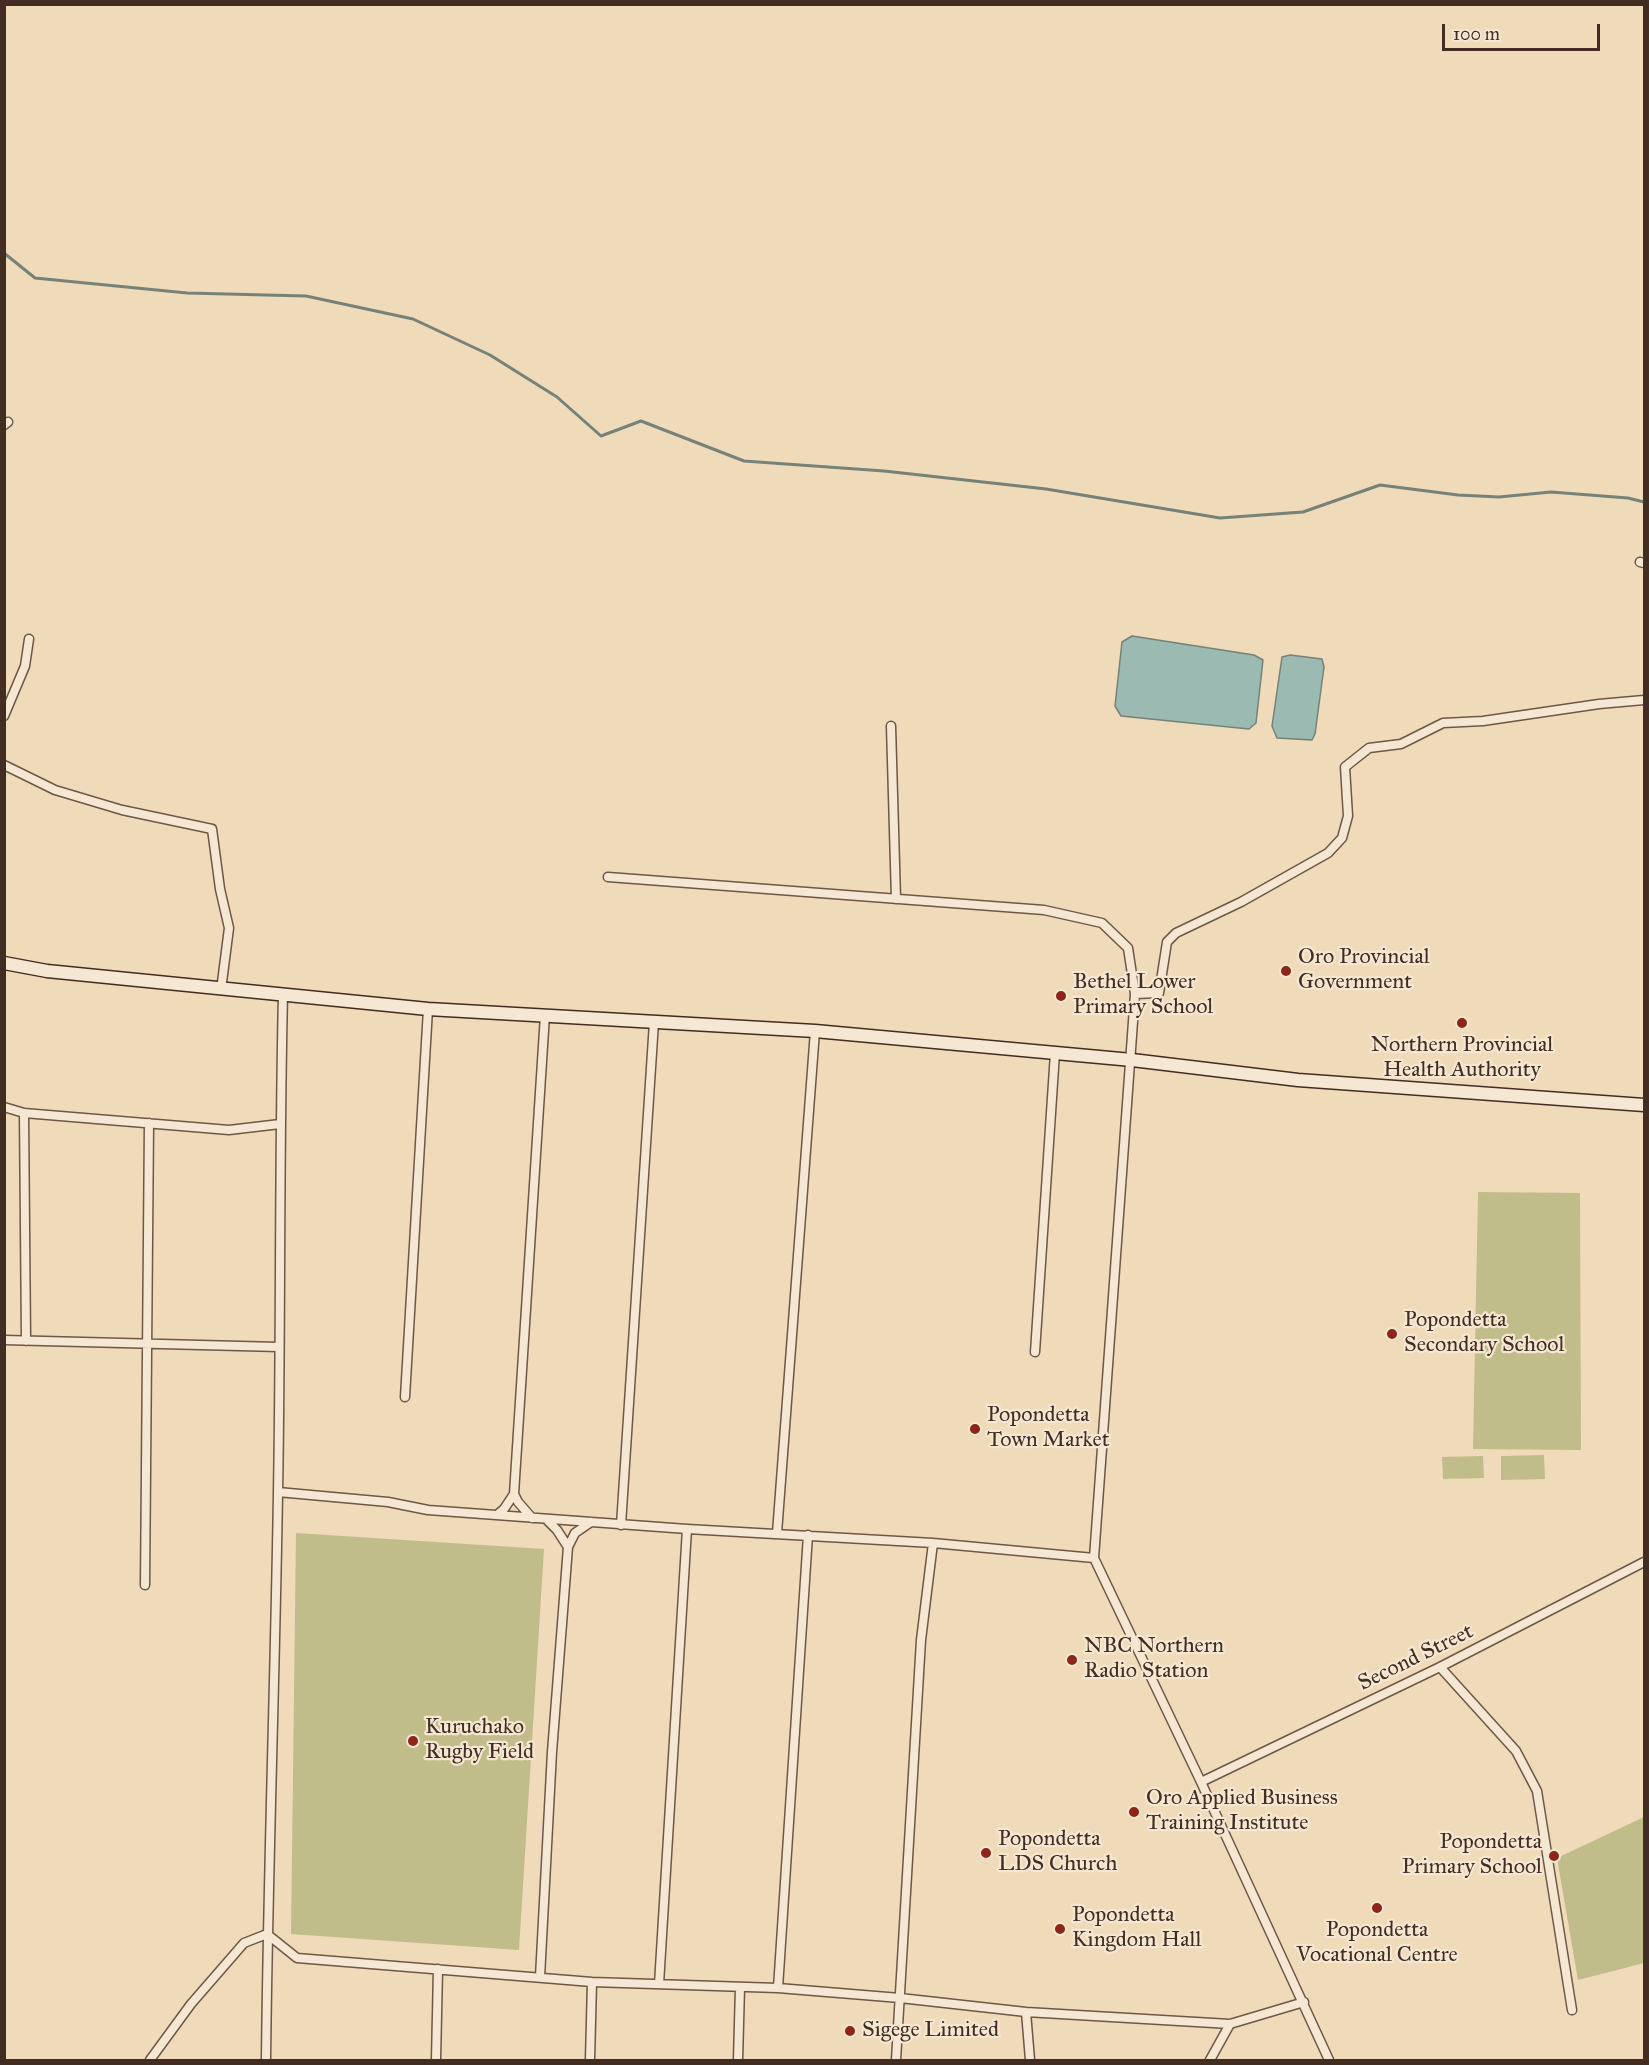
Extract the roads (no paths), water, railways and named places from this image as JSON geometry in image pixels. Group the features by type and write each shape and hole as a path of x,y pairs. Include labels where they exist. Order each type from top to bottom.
{"main road":[{"path":"4,963 221,990 428,1010 815,1031 1132,1060 1298,1080 1644,1105"}],"street":[{"path":"4,716 25,666 29,639"},
{"path":"1135,994 1159,993 1167,942 1176,933 1241,902 1328,853 1342,838 1348,816 1345,766 1369,748 1401,744 1443,723 1483,721 1599,704 1644,700"},
{"path":"891,726 896,899"},
{"path":"4,765 55,790 122,810 212,830 220,889 229,928 221,990"},
{"path":"608,877 1044,910 1102,923 1128,948 1135,994 1132,1060 1116,1243 1094,1558 1202,1782 1329,2061"},
{"path":"266,2061 278,1492 283,995"},
{"path":"405,1397 428,1010"},
{"path":"496,1515 504,1509 514,1494 545,1015"},
{"path":"621,1525 654,1022"},
{"path":"777,1533 815,1031"},
{"path":"1035,1352 1055,1053"},
{"path":"4,1107 24,1113 229,1131 280,1124"},
{"path":"24,1113 26,1341"},
{"path":"145,1585 148,1123"},
{"path":"4,1340 279,1347"},
{"path":"278,1492 388,1502 428,1510 621,1525 933,1543 1094,1558"},
{"path":"514,1494 532,1518"},
{"path":"546,1519 566,1541 568,1547"},
{"path":"540,1977 552,1752 568,1547 575,1533 592,1522"},
{"path":"659,1984 687,1529"},
{"path":"778,1988 808,1535"},
{"path":"896,2061 921,1640 933,1543"},
{"name":"Second Street","path":"1202,1782 1440,1667 1644,1562"},
{"path":"1440,1667 1516,1751 1537,1791 1572,2010"},
{"path":"267,1934 297,1958 592,1982 778,1988 1026,2012 1230,2024 1304,2002"},
{"path":"150,2061 192,2004 244,1943 267,1934"},
{"path":"436,2061 438,1969"},
{"path":"590,2061 592,1982"},
{"path":"738,2061 740,1987"},
{"path":"1026,2012 1030,2061"},
{"path":"1210,2061 1230,2024"},
{"path":"1218,2061 1220,2045"}],"water":[{"path":"1132,636 1254,655 1263,660 1256,723 1249,729 1121,716 1115,706 1122,642"},
{"path":"1290,655 1322,659 1324,667 1315,734 1312,740 1277,738 1272,726 1282,657"}],"waterway":[{"path":"4,253 35,278 187,293 306,296 413,319 490,355 557,397 601,436 641,421 744,461 884,471 1046,489 1220,518 1303,512 1380,485 1458,495 1499,497 1551,492 1628,498 1644,502"}],"place":[{"name":"Oro Provincial Government","path":"1286,971"},
{"name":"Bethel Lower Primary School","path":"1061,996"},
{"name":"Northern Provincial Health Authority","path":"1462,1023"},
{"name":"Popondetta Secondary School","path":"1392,1334"},
{"name":"Popondetta Town Market","path":"975,1429"},
{"name":"NBC Northern Radio Station","path":"1072,1660"},
{"name":"Kuruchako Rugby Field","path":"413,1741"},
{"name":"Oro Applied Business Training Institute","path":"1134,1812"},
{"name":"Popondetta LDS Church","path":"986,1853"},
{"name":"Popondetta Primary School","path":"1554,1856"},
{"name":"Popondetta Vocational Centre","path":"1377,1908"},
{"name":"Popondetta Kingdom Hall","path":"1060,1929"},
{"name":"Sigege Limited","path":"850,2031"}]}
